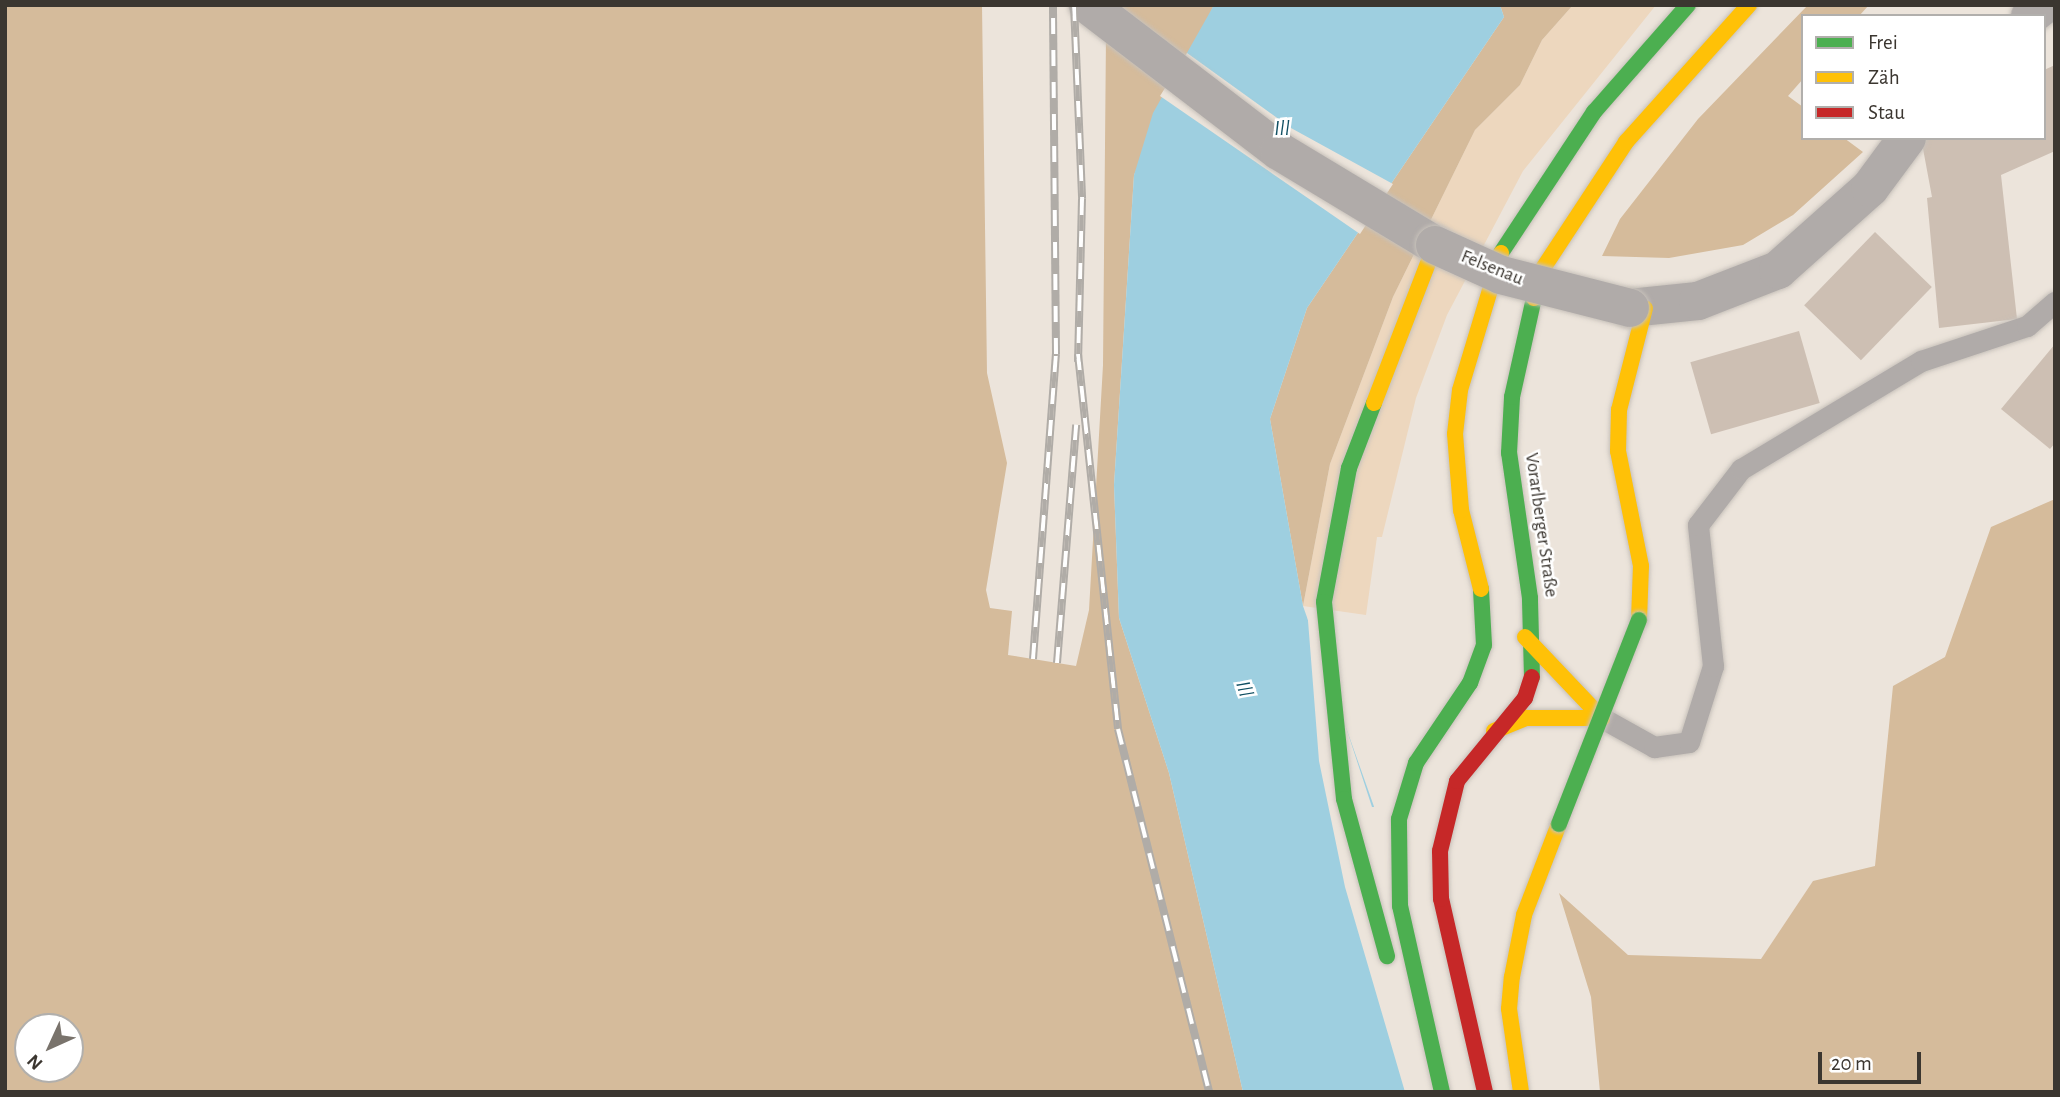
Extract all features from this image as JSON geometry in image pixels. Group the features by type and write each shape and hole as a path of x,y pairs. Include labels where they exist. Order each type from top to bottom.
{"main road":[{"path":"1442,1092 1400,906 1399,818 1407,785 1470,683 1483,645 1484,601 1464,533 1455,434 1474,327 1501,252 1544,181 1688,5"},
{"name":"Vorarlberger Straße","path":"1485,1092 1441,899 1440,851 1457,781 1492,732 1525,698 1535,644 1509,453 1512,397 1540,273 1626,142 1749,5"},
{"path":"1424,1021 1396,982 1344,799 1324,602 1349,468 1435,245"},
{"path":"1521,1092 1509,1009 1512,976 1524,915 1639,620 1641,566 1618,451 1619,410 1638,308"},
{"path":"1484,601 1535,644 1602,718"},
{"path":"1513,657 1535,644"},
{"path":"1470,683 1491,670"},
{"path":"1492,732 1527,718 1602,718"}],"street":[{"name":"Felsenau","path":"1088,5 1279,151 1435,245 1501,275 1638,308 1698,300 1778,270 1870,188 1906,140"}],"lane":[{"path":"1602,718 1654,747 1689,742 1713,666 1698,525 1741,469 1921,361 2027,326 2055,302"}],"shaded area":[{"path":"5,5 982,5 987,373 1007,463 986,590 990,608 1012,611 1008,655 1076,666 1089,610 1103,365 1106,35 1114,5 1214,5 1134,175 1114,485 1119,618 1169,773 1243,1092 5,1092"},
{"path":"1500,5 1573,5 1542,40 1520,85 1475,130 1393,297 1330,464 1303,606 1270,419 1307,308 1504,17"},
{"path":"1573,5 1656,5 1523,171 1447,315 1416,398 1382,537 1377,537 1366,615 1303,606 1330,464 1393,297 1475,130 1520,85 1542,40"},
{"path":"1808,5 1869,5 1861,14 1801,14 1801,81 1788,96 1801,106 1801,140 1847,140 1863,152 1793,215 1743,245 1669,258 1602,256 1620,219 1698,119"},
{"path":"2055,499 2055,1092 1600,1092 1591,997 1559,893 1628,955 1761,959 1813,881 1875,866 1893,686 1945,657 1991,527"}],"water":[{"name":"Ill","path":"1214,5 1500,5 1504,17 1307,308 1270,419 1303,606 1475,1092 1243,1092 1169,773 1119,618 1114,485 1134,175 1153,113"}],"pier":[{"path":"1187,53 1291,128 1393,184 1360,234 1160,96"},
{"path":"1307,608 1372,807 1378,807 1478,1092 1405,1092 1345,887 1319,761"}],"building":[{"path":"2055,65 2055,151 2001,175 2017,319 1939,328 1927,198 1932,197 1921,140 2046,140 2046,69"},
{"path":"1875,232 1932,287 1861,360 1804,305"},
{"path":"1799,331 1820,403 1711,434 1690,362"},
{"path":"2055,344 2055,443 2050,449 2001,409"}],"railway":[{"path":"1033,659 1056,354 1053,5"},
{"path":"1074,5 1082,199 1078,362"},
{"path":"1078,354 1118,729 1209,1092"},
{"path":"1057,663 1076,425"}],"traffic: fast":[{"path":"1501,253 1594,112 1688,5"},
{"path":"1532,677 1530,598 1509,453 1512,397 1534,298"},
{"path":"1374,403 1349,468 1324,602 1344,799 1387,956"},
{"path":"1442,1092 1400,906 1399,819 1416,763 1470,683 1484,645 1481,589"},
{"path":"1559,824 1639,620"}],"traffic: slow":[{"path":"1534,298 1540,273 1626,142 1749,5"},
{"path":"1374,403 1435,245"},
{"path":"1481,589 1461,510 1455,434 1460,390 1501,253"},
{"path":"1639,620 1641,566 1618,451 1619,410 1645,308"},
{"path":"1525,637 1602,718"},
{"path":"1494,731 1527,718 1602,718"},
{"path":"1521,1092 1509,1009 1512,977 1524,915 1559,824"}],"traffic: jam":[{"path":"1485,1092 1441,899 1440,851 1457,781 1525,698 1532,677"}]}
